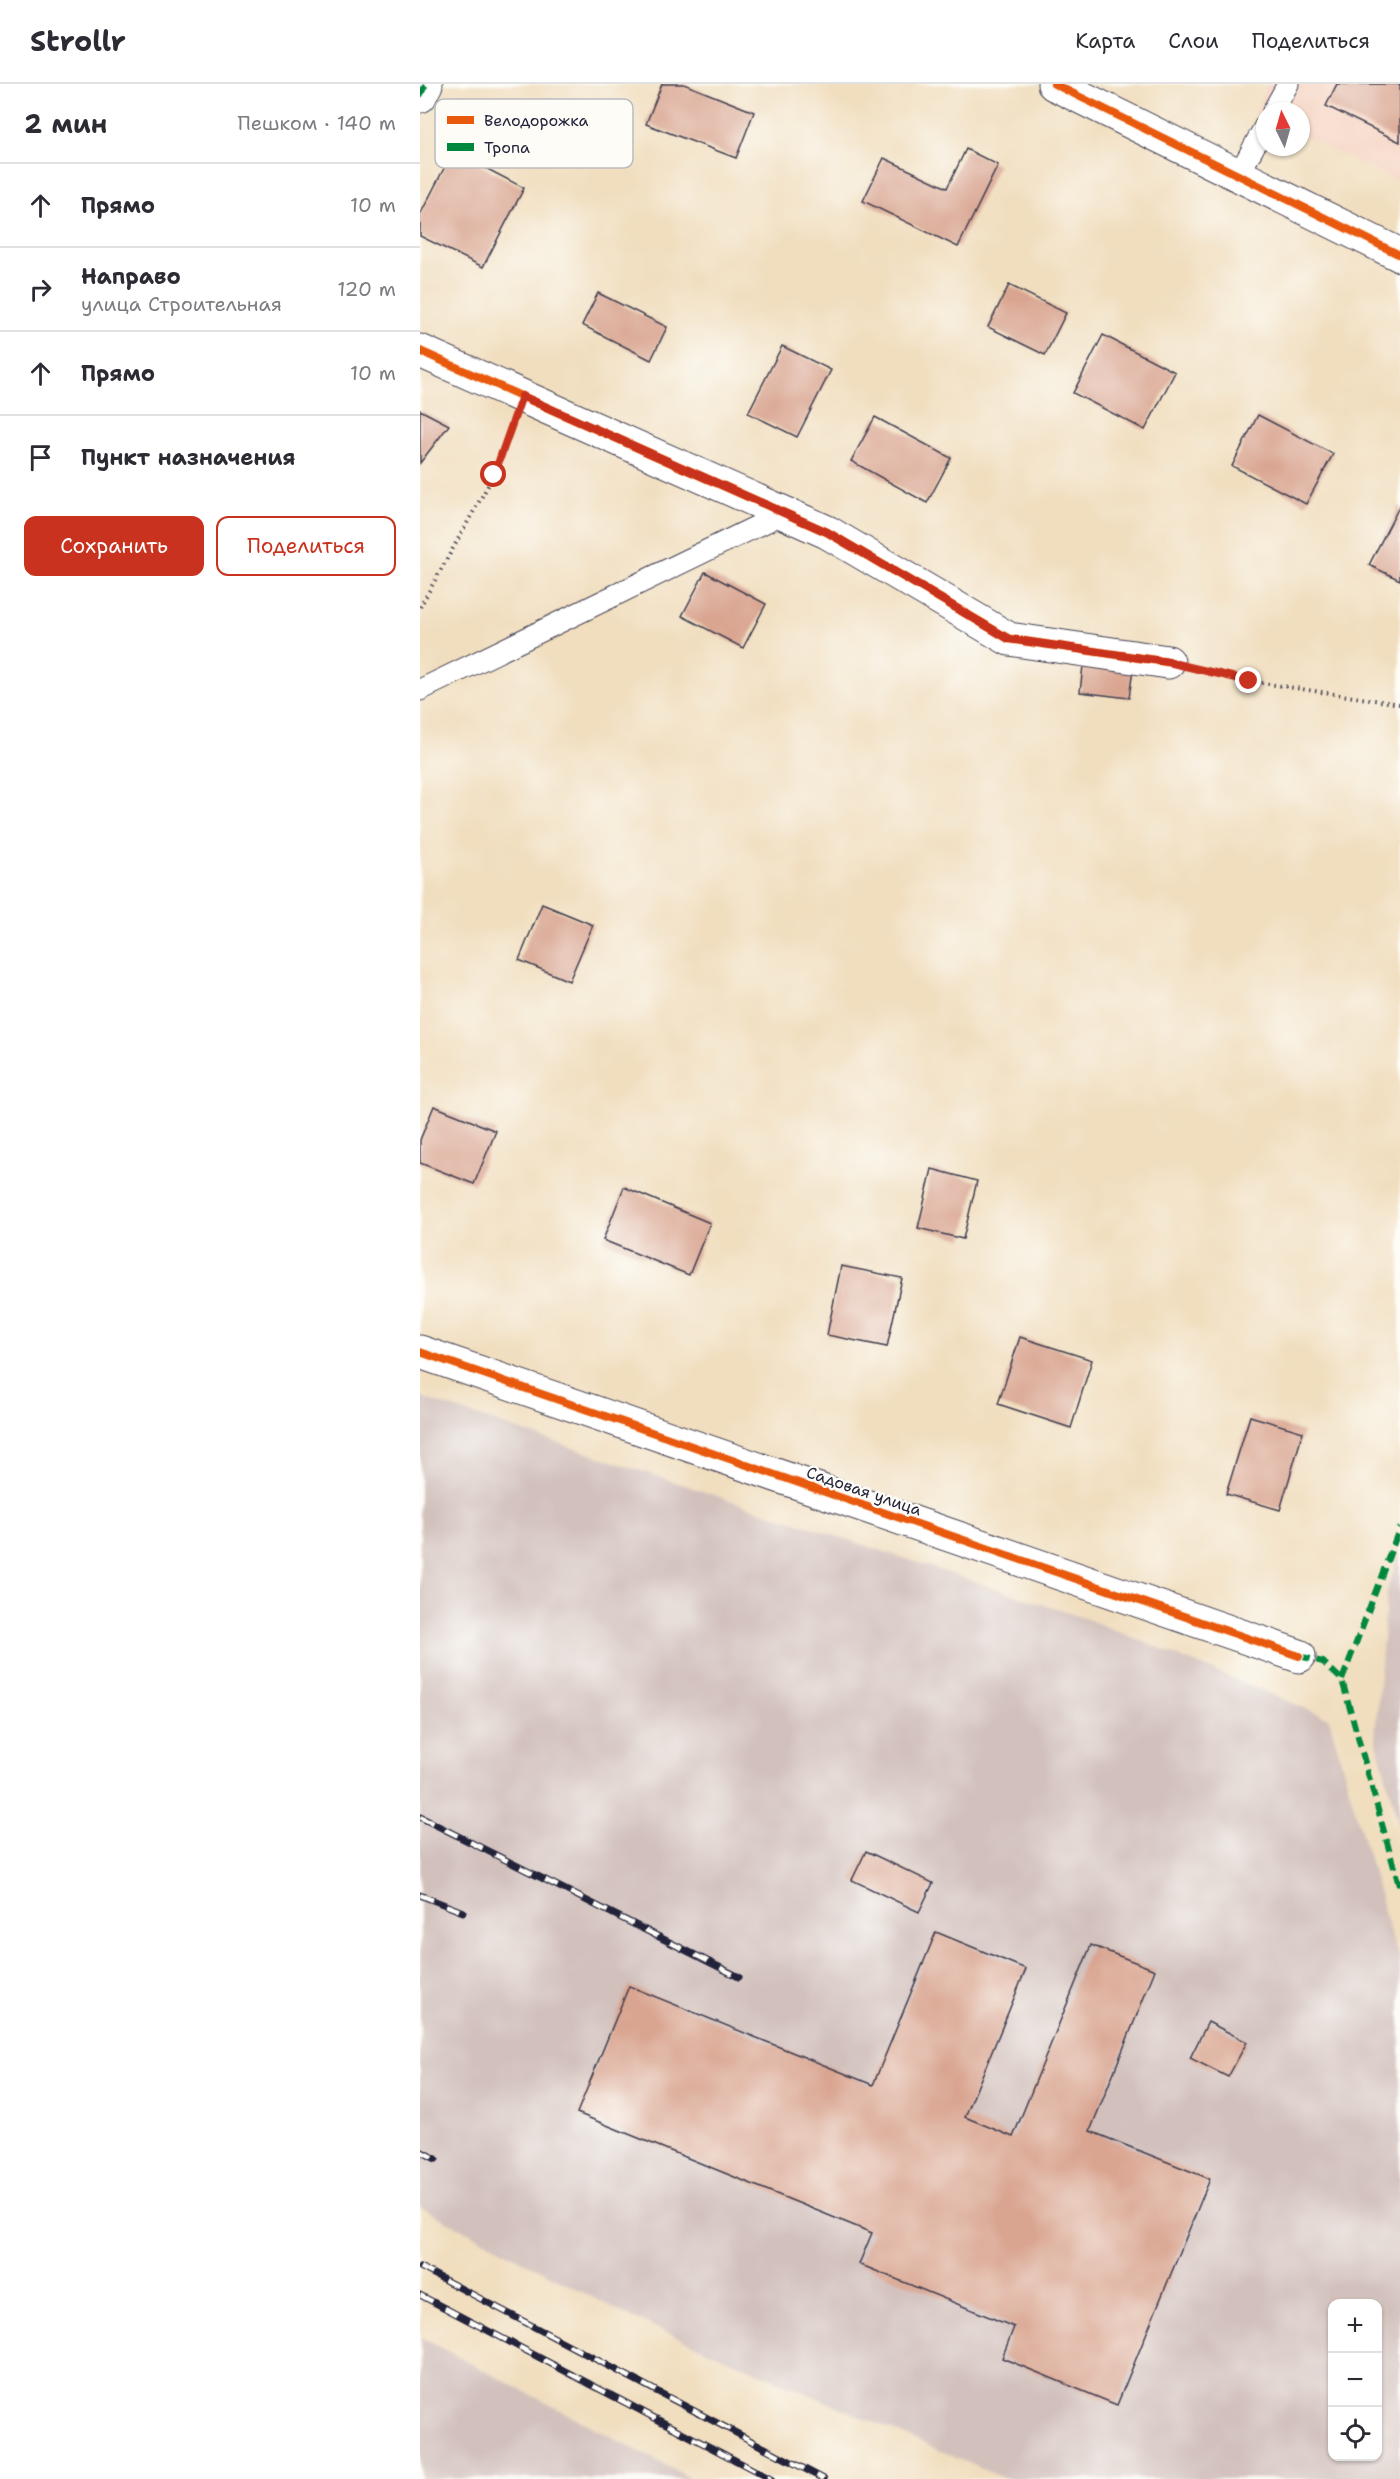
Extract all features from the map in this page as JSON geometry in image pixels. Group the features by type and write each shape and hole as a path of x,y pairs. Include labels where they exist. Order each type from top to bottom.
{"street":[{"path":"420,96 426,84"},
{"path":"1054,84 1400,255"},
{"path":"420,351 827,532 1009,639 1168,662"},
{"name":"Садовая улица","path":"420,1352 1299,1656"}],"lane":[{"path":"1279,102 1288,84"},
{"path":"1238,176 1256,143"},
{"path":"420,690 784,513"}],"path":[{"path":"420,607 494,475 522,396"},
{"path":"1168,662 1249,681 1400,704"}],"shaded area":[{"path":"1268,84 1400,84 1400,182 1310,139 1310,102 1259,102"},
{"path":"420,1397 1090,1620 1329,1718 1391,1936 1400,1958 1400,2479 1005,2479 628,2316 420,2207"},
{"path":"1400,1553 1400,1830 1375,1735 1387,1589"},
{"path":"420,2337 692,2479 420,2479"}],"building":[{"path":"662,84 684,84 754,112 736,158 646,124"},
{"path":"1337,84 1400,84 1400,142 1326,106"},
{"path":"966,149 998,165 958,247 863,201 884,158 947,188"},
{"path":"444,168 486,168 524,188 483,267 420,236 420,215"},
{"path":"1009,285 1066,313 1045,355 988,327"},
{"path":"598,293 667,327 651,360 582,325"},
{"path":"1103,335 1175,372 1145,430 1073,393"},
{"path":"782,346 831,370 797,437 748,413"},
{"path":"420,410 449,425 420,463"},
{"path":"1258,415 1333,454 1306,504 1232,466"},
{"path":"875,417 951,458 927,503 851,461"},
{"path":"1400,505 1400,580 1369,565"},
{"path":"705,572 766,604 743,648 682,616"},
{"path":"1084,657 1134,662 1129,698 1080,692"},
{"path":"542,904 593,925 569,981 519,960"},
{"path":"434,1106 496,1131 474,1184 420,1163 420,1140"},
{"path":"932,1169 977,1181 963,1239 918,1228"},
{"path":"624,1187 710,1223 689,1275 603,1240"},
{"path":"841,1266 902,1278 887,1347 827,1335"},
{"path":"1020,1337 1092,1360 1071,1428 998,1404"},
{"path":"1250,1416 1303,1432 1280,1510 1226,1494"},
{"path":"866,1851 933,1883 919,1912 852,1880"},
{"path":"936,1932 1026,1969 965,2117 1013,2137 1091,1945 1155,1970 1090,2131 1210,2179 1117,2405 1002,2358 1014,2327 859,2264 872,2233 577,2113 629,1986 873,2085"},
{"path":"1208,2022 1247,2042 1228,2077 1190,2058"}],"railway":[{"path":"420,1817 739,1977"},
{"path":"420,1895 463,1912"},
{"path":"420,2151 436,2159"},
{"path":"420,2267 824,2479"},
{"path":"420,2295 771,2479"}],"marked path":[{"path":"420,96 426,84"},
{"path":"1342,1680 1400,1527"},
{"path":"1299,1656 1323,1662 1342,1680 1400,1889"}],"cycle path":[{"path":"1054,84 1400,255"},
{"path":"420,351 827,532 1009,639 1168,662"},
{"path":"420,1352 1299,1656"}],"route":[{"path":"494,475 522,396 827,532 1009,639 1168,662 1249,681"}]}
